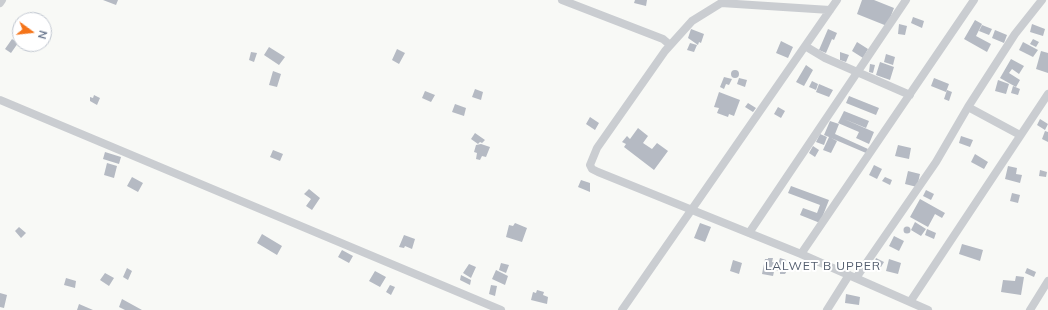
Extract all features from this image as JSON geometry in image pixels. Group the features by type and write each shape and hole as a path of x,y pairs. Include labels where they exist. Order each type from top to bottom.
{"street":[{"path":"562,0 662,39 670,46"},
{"path":"622,310 837,0"},
{"path":"749,233 820,130 906,0"},
{"path":"801,254 974,0"},
{"path":"827,310 853,277 936,162 968,107 1015,34 1042,0"},
{"path":"830,10 721,3 692,21 670,46 596,148 590,165 592,169 598,172 801,254 928,310"},
{"path":"805,46 825,58 858,71 910,95"},
{"path":"910,302 1048,94"},
{"path":"0,100 501,310"},
{"path":"968,107 1020,135"},
{"path":"1030,310 1048,281"}],"building":[{"path":"103,0 118,0 116,5"},
{"path":"635,0 647,0 646,6 634,3"},
{"path":"862,0 874,0 894,8 887,26 857,14"},
{"path":"913,17 924,21 922,28 911,23"},
{"path":"975,20 982,24 976,36 991,44 987,52 964,39"},
{"path":"899,24 907,26 905,35 898,34"},
{"path":"1032,24 1045,29 1043,36 1030,32"},
{"path":"982,25 992,29 989,35 979,31"},
{"path":"691,29 704,34 701,43 699,42 698,45 688,38"},
{"path":"828,29 837,33 834,40 832,39 826,53 819,50"},
{"path":"995,30 1007,35 1004,43 992,38"},
{"path":"12,39 11,53 5,49"},
{"path":"1033,39 1039,42 1036,47 1030,44"},
{"path":"781,41 793,47 788,58 776,53"},
{"path":"857,42 868,49 863,58 852,51"},
{"path":"1023,42 1038,50 1033,57 1019,50"},
{"path":"690,43 697,45 694,52 687,50"},
{"path":"269,47 285,57 279,65 264,55"},
{"path":"397,49 405,53 399,64 392,60"},
{"path":"1041,51 1048,53 1048,73 1036,69"},
{"path":"251,52 257,53 254,62 249,60"},
{"path":"840,52 849,55 846,62 840,60"},
{"path":"886,54 895,57 893,65 884,62"},
{"path":"1011,59 1024,66 1019,74 1012,69 1009,73 1020,80 1016,87 1000,78"},
{"path":"880,62 894,67 890,80 876,75"},
{"path":"870,64 875,65 873,73 869,72"},
{"path":"806,65 813,70 804,86 796,82"},
{"path":"735,70 738,71 738,77 735,78 732,77 731,74 732,71"},
{"path":"273,71 281,74 277,87 269,85"},
{"path":"724,77 732,79 729,85 726,84 724,89 720,87"},
{"path":"739,78 747,80 745,87 737,84"},
{"path":"934,78 949,84 946,92 931,86"},
{"path":"998,80 1009,84 1006,94 995,91"},
{"path":"812,81 818,84 816,90 809,87"},
{"path":"819,84 833,90 829,97 816,92"},
{"path":"1013,86 1020,89 1018,95 1011,93"},
{"path":"475,89 483,92 481,100 472,97"},
{"path":"947,90 952,92 949,101 944,99"},
{"path":"425,91 435,95 431,102 422,98"},
{"path":"719,92 740,100 734,116 729,114 728,117 717,113 719,108 714,107"},
{"path":"94,95 100,98 97,105 90,101 90,97 93,98"},
{"path":"849,96 879,108 876,115 846,103"},
{"path":"748,103 756,108 753,112 745,107"},
{"path":"455,104 466,108 464,116 452,112"},
{"path":"778,107 785,111 781,118 774,114"},
{"path":"844,111 869,121 866,128 844,119 874,132 869,144 856,138 859,132 838,123"},
{"path":"590,117 599,123 595,130 586,124"},
{"path":"1040,119 1048,124 1045,130 1037,125"},
{"path":"830,121 839,124 835,134 868,149 866,153 831,138 837,141 831,153 823,150 829,137 824,135"},
{"path":"638,128 648,136 643,143 652,149 657,143 668,151 654,170 624,147 626,144 622,142 627,136 630,139"},
{"path":"1045,131 1048,132 1048,142 1042,139"},
{"path":"475,133 485,140 482,143 480,142 478,144 471,139"},
{"path":"820,134 827,137 824,145 816,142"},
{"path":"961,136 973,140 970,147 959,143"},
{"path":"481,144 490,147 486,157 482,156 480,160 476,159 477,153 474,152 476,145"},
{"path":"898,145 911,148 909,159 895,156"},
{"path":"813,146 819,150 815,157 809,153"},
{"path":"273,150 283,154 280,161 270,157"},
{"path":"105,152 121,157 119,164 103,159"},
{"path":"975,154 988,162 984,169 971,162"},
{"path":"107,163 117,166 114,178 104,175"},
{"path":"874,165 882,169 877,179 869,175"},
{"path":"1008,166 1017,168 1016,174 1022,175 1020,183 1005,179"},
{"path":"1040,170 1047,172 1046,177 1039,176"},
{"path":"908,171 920,174 917,187 905,184"},
{"path":"132,177 143,183 138,192 127,186"},
{"path":"885,177 892,180 890,185 882,181"},
{"path":"581,180 590,183 590,192 578,187"},
{"path":"791,186 829,200 820,223 800,215 803,208 817,213 820,205 788,193"},
{"path":"309,189 320,198 312,210 306,206 311,199 304,194"},
{"path":"926,190 934,194 931,200 923,196"},
{"path":"1012,193 1020,195 1018,203 1010,201"},
{"path":"920,199 945,213 942,218 935,214 928,227 910,217"},
{"path":"915,222 926,229 921,236 911,230"},
{"path":"515,223 527,228 522,242 506,237 509,225 513,226"},
{"path":"700,223 711,227 705,242 694,238"},
{"path":"907,226 910,227 910,233 907,234 904,233 903,230 904,227"},
{"path":"19,227 26,233 21,238 15,231"},
{"path":"927,229 936,233 934,239 925,235"},
{"path":"262,234 282,246 277,255 257,243"},
{"path":"404,235 415,239 412,249 405,246 404,248 399,247"},
{"path":"894,236 904,241 899,251 889,246"},
{"path":"962,244 983,250 980,261 959,254"},
{"path":"342,250 353,256 349,263 338,257"},
{"path":"773,258 772,262 776,263 773,276 762,274 765,259"},
{"path":"780,258 786,260 784,268 788,269 785,274 780,274 780,271 776,270"},
{"path":"876,258 884,262 881,267 874,264"},
{"path":"889,259 901,263 898,274 886,271"},
{"path":"733,260 742,263 739,274 730,271"},
{"path":"501,263 509,265 506,273 499,270"},
{"path":"469,264 476,267 471,278 463,273"},
{"path":"127,268 132,271 128,280 123,277"},
{"path":"1027,268 1036,272 1034,277 1025,273"},
{"path":"496,270 508,276 505,285 492,279"},
{"path":"375,271 386,277 380,287 369,281"},
{"path":"105,273 114,278 109,286 100,280"},
{"path":"461,275 471,280 470,285 460,280"},
{"path":"1016,276 1024,277 1021,295 1001,292 1003,280 1015,281"},
{"path":"66,278 76,281 75,288 64,285"},
{"path":"390,285 395,287 391,295 386,292"},
{"path":"491,285 497,286 495,296 489,294"},
{"path":"537,290 544,292 543,295 548,297 547,304 531,300 533,292 536,293"},
{"path":"0,293 7,295 4,308 0,307"},
{"path":"846,294 860,297 859,305 845,303"},
{"path":"122,299 142,310 125,310 119,307"},
{"path":"79,304 93,310 77,310"}],"district":[{"name":"LALWET B UPPER","path":"823,266"}]}
